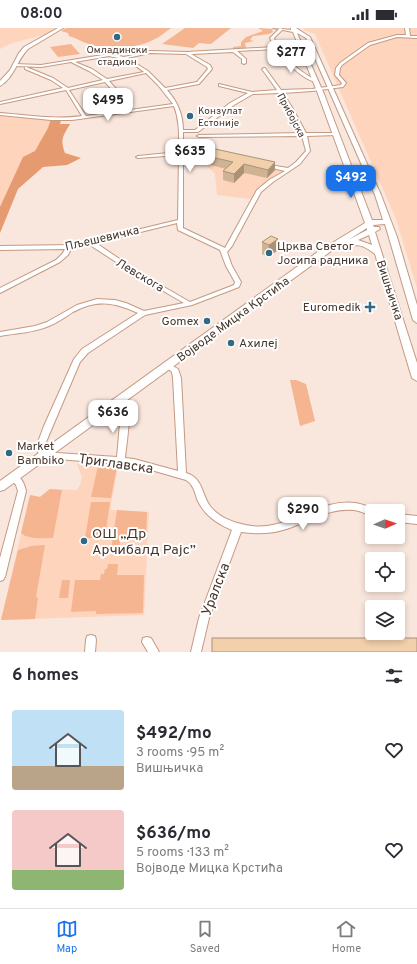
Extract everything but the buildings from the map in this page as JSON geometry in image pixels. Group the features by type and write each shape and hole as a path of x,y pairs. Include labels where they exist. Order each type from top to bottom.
{"main road":[{"path":"0,84 12,71 21,53 26,48 61,28"},
{"path":"275,28 293,29"},
{"name":"Вишњичка","path":"293,29 306,34 309,39 374,184 388,222 417,320"},
{"name":"Вишњичка","path":"293,29 320,90 337,134 391,290 417,378"},
{"name":"Војводе Мицка Крстића","path":"0,487 344,238 370,227 388,222"},
{"name":"Војводе Мицка Крстића","path":"318,258 370,227"},
{"path":"342,245 356,242 370,246 377,252"}],"street":[{"path":"407,28 408,36"},
{"path":"281,29 272,38 272,43 297,69 311,80 316,81"},
{"path":"220,85 252,93 320,90 332,88 344,84 337,76 338,68 365,46 395,36 417,37"},
{"path":"124,58 150,52 187,53 276,48"},
{"path":"233,50 244,59 244,63"},
{"path":"164,89 198,83 210,69 209,66 187,53"},
{"path":"15,65 38,66 116,55 124,58 147,72 164,89 175,105 179,114 181,131 181,201 179,221 181,230 219,247 224,251 229,266 238,284 190,304 143,313 85,351 77,360 48,426 41,447 44,454"},
{"path":"71,61 94,71 107,81 119,93 129,111"},
{"path":"23,66 52,79 67,89 85,118"},
{"name":"Прибојска","path":"224,251 229,246 259,191 265,185 299,163 308,151 304,135 280,91 264,69"},
{"path":"0,103 147,72"},
{"path":"181,131 196,131 232,104 252,93"},
{"path":"0,114 51,119 85,118 175,105"},
{"path":"196,131 199,136 199,150"},
{"path":"199,136 337,134"},
{"path":"138,157 199,150 229,157"},
{"path":"263,164 289,170"},
{"name":"Пљешевичка","path":"0,248 68,247 92,243 179,221"},
{"name":"Левскога","path":"92,243 100,250 141,276 190,304"},
{"path":"0,291 58,261 66,254 68,247"},
{"path":"0,334 43,326 82,304 94,301 118,303 143,313"},
{"name":"Војводе Мицка Крстића","path":"169,366 175,371 177,378 182,475"},
{"path":"119,401 124,405 125,412 121,461"},
{"name":"Триглавска","path":"44,454 144,464 193,479 196,482 202,501 210,513 238,527 249,530 280,528 326,511 344,507 356,507 365,510"},
{"path":"0,577 22,491 20,483 13,477"},
{"path":"405,519 417,520"},
{"name":"Уралска","path":"196,652 204,618 238,527"},
{"path":"90,652 91,640"},
{"path":"147,642 154,652"}],"shaded area":[{"path":"0,28 56,28 43,35 12,43 0,49"},
{"name":"Омладински стадион","path":"66,28 171,28 146,43 130,47 113,48 96,46 69,36 68,33 61,31"},
{"path":"185,28 231,28 211,44 199,43 193,48 162,44"},
{"path":"258,28 272,29 273,32 253,36 250,40 254,41 245,43 246,49 233,50 233,47 241,46 241,42 246,37 263,31"},
{"path":"306,28 417,28 417,288 396,219 315,34 303,30"},
{"path":"71,44 80,54 58,57 50,47"},
{"path":"0,116 59,121 0,216"},
{"path":"51,119 61,120 60,124 70,124 63,138 65,153 81,158 67,165 43,167 18,189 0,233 0,207 23,157 35,151 48,128"},
{"path":"215,155 285,170 259,187 251,199 217,195 215,174 206,165"},
{"path":"290,380 296,380 306,384 315,421 300,426"},
{"name":"ОШ „Др Арчибалд Рајс”","path":"77,464 118,466 110,510 149,512 144,615 1,620 30,495 40,497 50,489 77,490 82,477"},
{"path":"98,466 117,467 111,498 91,497"},
{"path":"50,489 62,490 53,538 36,538 24,535 21,533 30,495 40,497"},
{"path":"91,502 110,502 105,538 85,538"},
{"path":"117,510 147,512 146,538 120,538 119,550 111,550"},
{"path":"45,545 36,597 38,598 35,619 1,620 18,550 31,546"},
{"path":"108,564 118,564 117,575 144,575 143,613 96,614 96,611 71,612 75,580 100,580 101,574 104,574"},
{"path":"62,580 70,580 68,598 59,598"}],"place":[{"name":"Омладински стадион","path":"117,37"},
{"name":"Конзулат Естоније","path":"190,116"},
{"name":"Црква Светог Јосипа радника","path":"269,253"},
{"name":"Euromedik","path":"370,307"},
{"name":"Gomex","path":"207,321"},
{"name":"Ахилеј","path":"231,343"},
{"name":"Market Bambiko","path":"9,453"},
{"name":"ОШ „Др Арчибалд Рајс”","path":"84,541"}]}
